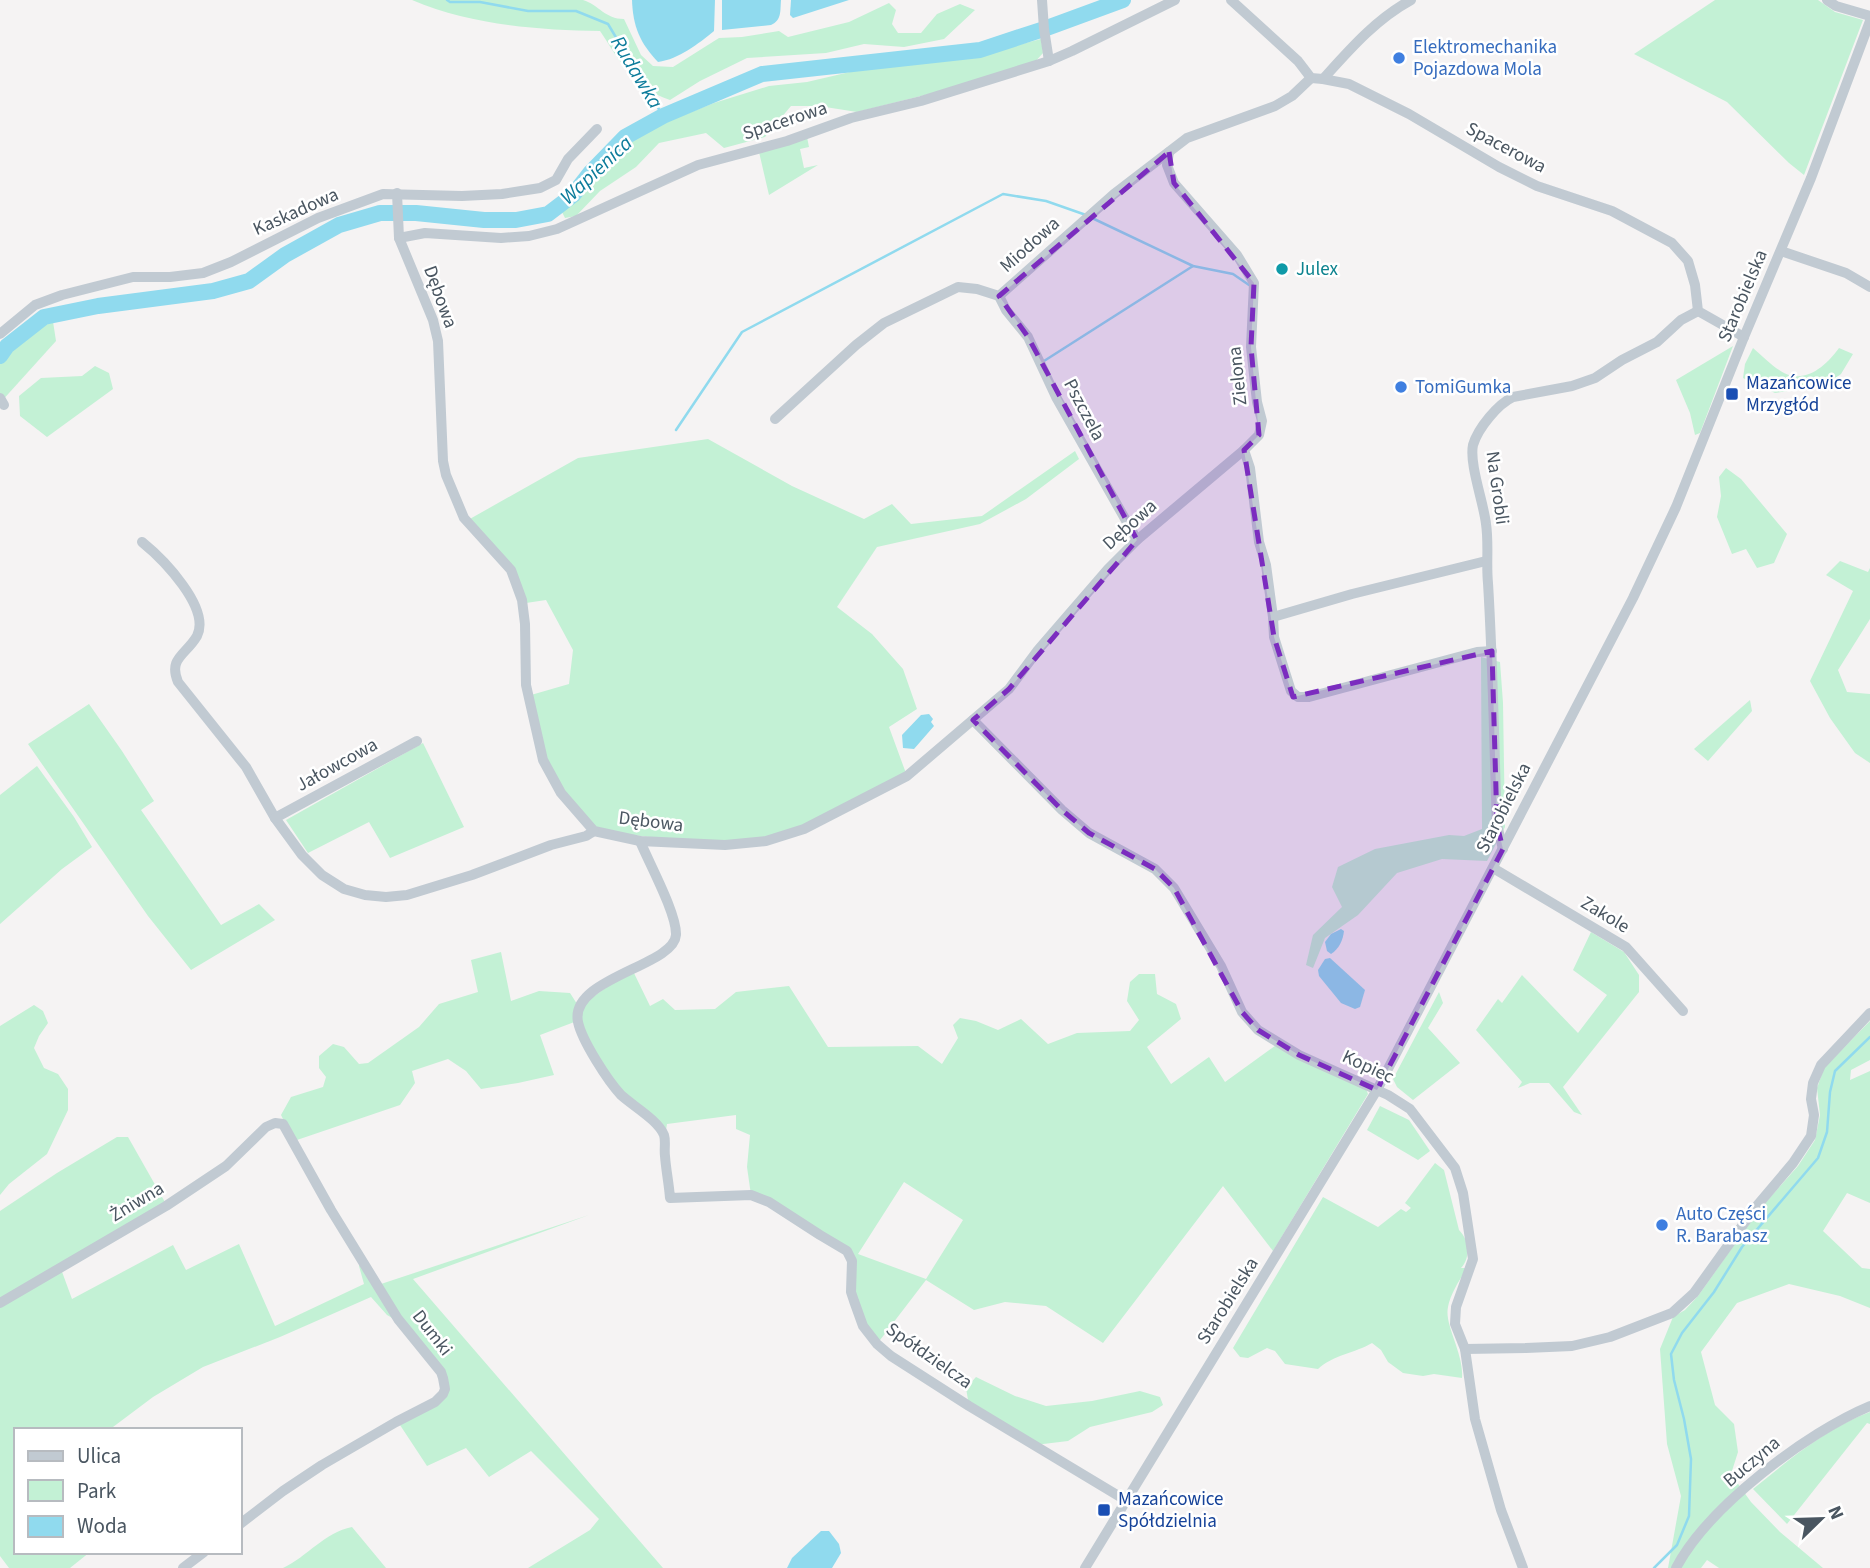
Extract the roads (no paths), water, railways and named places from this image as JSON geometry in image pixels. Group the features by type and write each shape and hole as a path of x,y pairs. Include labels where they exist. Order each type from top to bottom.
{"street":[{"path":"1042,0 1049,61"},
{"name":"Spacerowa","path":"399,232 504,237 529,236 557,229 698,165 787,141 851,118 933,97 1049,61 1175,0"},
{"path":"1231,0 1298,61 1311,78"},
{"path":"1324,79 1360,38 1411,0"},
{"path":"1827,0 1870,19"},
{"name":"Starobielska","path":"1085,1568 1377,1090 1633,598 1664,534 1811,178 1870,19"},
{"name":"Spacerowa","path":"1311,78 1349,83 1537,186 1612,211 1672,243 1688,261 1695,285 1698,311"},
{"name":"Miodowa","path":"775,419 884,323 958,287 999,296 1114,194 1187,138 1275,106 1292,96 1311,78"},
{"name":"Kaskadowa","path":"0,334 35,305 62,295 133,277 203,273 231,262 318,218 383,194 397,198 462,196 540,188 556,180 568,159 597,129"},
{"name":"Zielona","path":"1169,152 1167,165 1174,183 1237,255 1254,283 1251,347 1257,402 1262,421 1259,435 1244,450"},
{"name":"Dębowa","path":"397,198 399,232 433,320 438,341 443,461 446,475 464,518 510,570 522,600 526,624 526,685 542,760 561,793 594,831 640,841 725,845 766,841 804,829 907,776 1009,689 1038,650 1108,569 1137,540 1244,450"},
{"path":"1781,251 1846,273 1870,288"},
{"name":"Pszczela","path":"999,296 1006,310 1028,337 1063,409 1137,540"},
{"path":"1698,311 1744,337"},
{"name":"Na Grobli","path":"1503,849 1497,825 1486,525 1472,448 1478,432 1505,401 1595,378 1657,342 1681,320 1698,311"},
{"path":"1244,450 1250,468 1259,542 1266,565 1274,637 1291,691 1298,697 1309,697 1477,652 1492,651"},
{"path":"142,542 159,556 197,608 200,620 198,635 175,662 178,682 246,767 275,818 302,855 322,875 344,889 365,895 407,895 426,891 594,831"},
{"path":"1273,617 1352,594 1486,561"},
{"name":"Kopiec","path":"973,720 1071,817 1089,832 1155,869 1174,888 1221,966 1242,1012 1258,1030 1299,1055 1388,1095 1410,1109 1455,1168 1463,1193 1473,1259 1456,1307 1455,1324 1465,1349 1475,1419 1501,1510 1523,1568"},
{"name":"Jałowcowa","path":"275,818 417,741"},
{"name":"Spółdzielcza","path":"640,841 675,921 676,939 669,950 588,995 579,1007 577,1020 602,1071 621,1094 659,1126 665,1136 670,1198 751,1195 769,1202 848,1251 852,1261 851,1292 863,1326 877,1344 891,1356 969,1406 1127,1501"},
{"name":"Zakole","path":"1493,868 1626,947 1684,1011"},
{"path":"1465,1349 1572,1346 1672,1313 1694,1293 1731,1239 1793,1163 1811,1136 1814,1115 1811,1099 1813,1083 1821,1066 1870,1013"},
{"name":"Żniwna","path":"0,1303 166,1206 226,1166 270,1125 283,1124"},
{"name":"Dumki","path":"242,1522 322,1465 435,1402 445,1389 441,1372 398,1319 331,1210 283,1124"},
{"name":"Buczyna","path":"1676,1568 1700,1532 1746,1488 1801,1443 1848,1415 1870,1406"},
{"path":"183,1568 201,1554"}],"water":[{"path":"632,0 715,0 714,31 681,54 658,62 639,34"},
{"path":"722,0 781,0 780,15 771,25 722,30"},
{"path":"791,0 849,0 793,18 790,15"},
{"path":"929,714 934,726 914,749 903,748 902,735 921,715"},
{"path":"1341,929 1344,931 1342,941 1331,954 1327,951 1325,942 1331,934"},
{"path":"1330,958 1365,990 1360,1007 1355,1009 1341,1003 1319,976 1318,970 1325,959"},
{"path":"821,1531 829,1531 839,1544 841,1553 832,1568 787,1568 792,1558"}],"waterway":[{"name":"Rudawka","path":"447,0 480,2 528,11 576,11 608,24 663,116"},
{"name":"Wapienica","path":"0,356 7,346 44,317 98,306 213,291 249,281 285,255 339,225 380,213 416,213 484,220 516,220 548,214 573,195 625,137 663,116 762,74 980,50 1123,0"},
{"path":"676,430 742,332 1003,194 1046,201 1086,215"},
{"path":"1092,218 1193,266 1233,274 1249,285"},
{"path":"1044,361 1193,266"},
{"path":"1654,1568 1677,1545 1689,1516 1691,1459 1671,1354 1682,1333 1714,1292 1742,1247 1818,1158 1827,1132 1830,1092 1835,1071 1870,1037"}],"place":[{"name":"Elektromechanika Pojazdowa Mola","path":"1399,58"},
{"name":"Julex","path":"1282,269"},
{"name":"TomiGumka","path":"1401,387"},
{"name":"Mazańcowice Mrzygłód","path":"1732,394"},
{"name":"Auto Części R. Barabasz","path":"1662,1225"},
{"name":"Mazańcowice Spółdzielnia","path":"1104,1510"}]}
